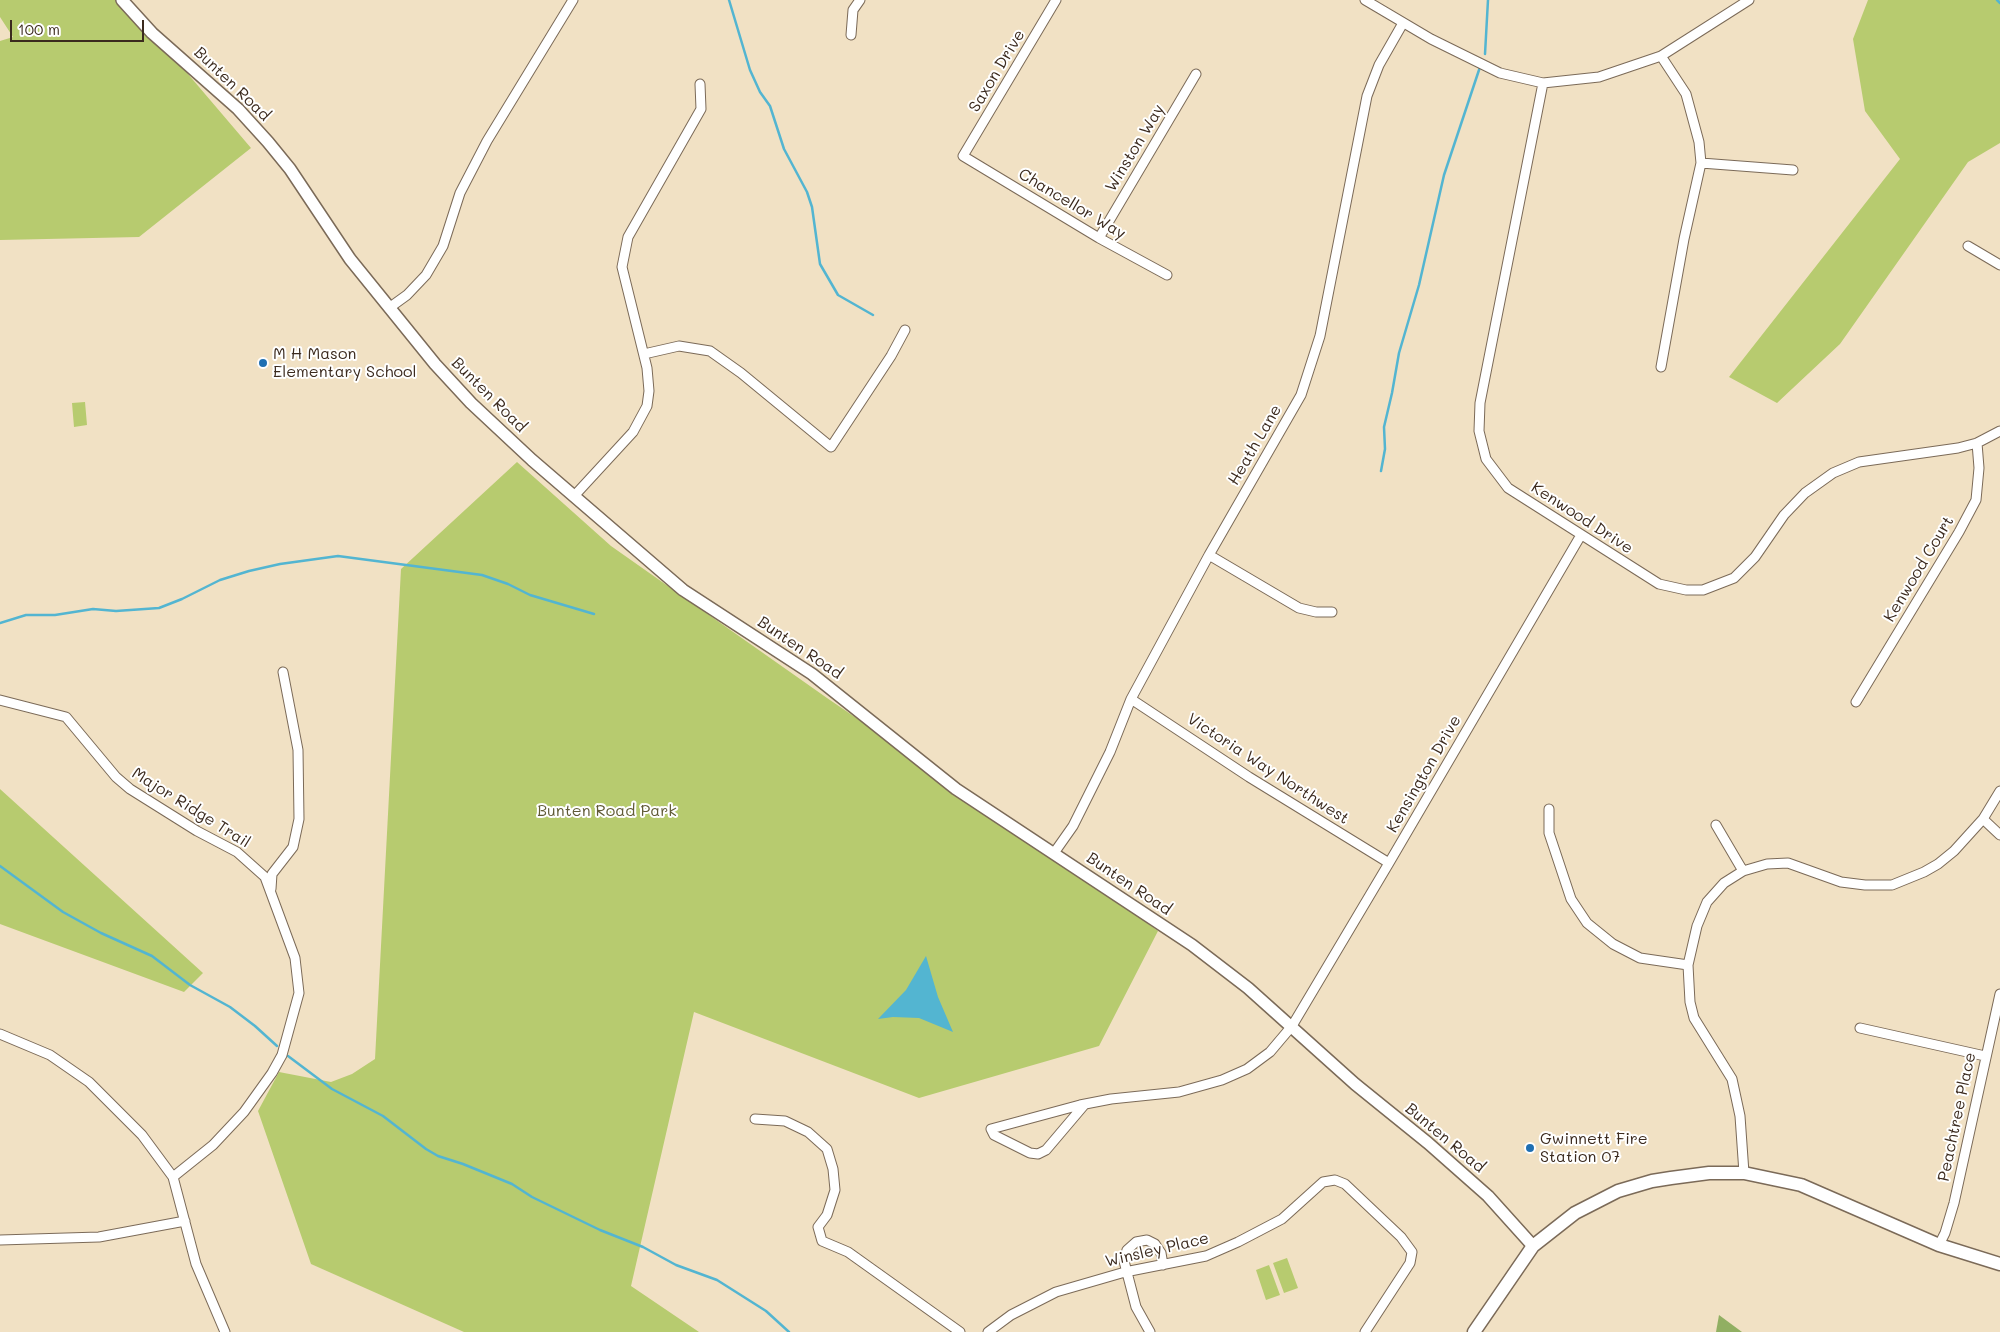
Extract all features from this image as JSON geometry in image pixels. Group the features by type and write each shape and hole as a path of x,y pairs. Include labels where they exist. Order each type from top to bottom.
{"main road":[{"path":"1474,1332 1533,1246 1575,1214 1618,1191 1652,1181 1671,1178 1744,1172 1801,1186 1938,1245 2000,1264"}],"street":[{"name":"Bunten Road","path":"122,0 152,33 238,109 282,158 350,259 389,308 460,392 532,460 575,495 683,590 812,674 956,789 1192,945 1248,988 1354,1084 1488,1196 1533,1246"},
{"path":"389,308 407,295 426,275 443,246 460,193 487,141 573,0"},
{"path":"851,35 854,10 860,0"},
{"name":"Saxon Drive","path":"963,156 1056,0"},
{"path":"1365,0 1430,39 1500,73 1543,83 1599,77 1661,56 1749,0"},
{"name":"Heath Lane","path":"1054,853 1073,826 1110,752 1131,699 1209,555 1301,395 1320,336 1367,96 1379,65 1404,23"},
{"path":"1661,56 1686,94 1699,142 1701,163 1682,247 1661,367"},
{"name":"Winston Way","path":"1099,238 1196,74"},
{"name":"Kenwood Drive","path":"1543,83 1480,403 1479,431 1486,458 1508,488 1659,584 1686,590 1703,590 1734,578 1754,557 1784,515 1805,493 1833,473 1859,462 1958,448 1977,443 2000,431"},
{"path":"575,495 633,432 647,406 649,391 644,354 629,301 622,267 628,237 701,109 700,84"},
{"name":"Chancellor Way","path":"963,156 1099,238 1167,276"},
{"path":"1701,163 1793,170"},
{"path":"1968,246 2000,265"},
{"path":"644,354 680,346 710,352 741,373 830,447 891,356 905,330"},
{"name":"Kenwood Court","path":"1856,702 1959,532 1976,500 1980,468 1977,443"},
{"name":"Kensington Drive","path":"1085,1104 1046,1150 1038,1154 1030,1154 994,1135 991,1129 1085,1104 1111,1099 1179,1092 1222,1080 1247,1069 1270,1052 1292,1026 1390,864 1581,535"},
{"path":"1209,555 1299,608 1316,612 1332,612"},
{"path":"270,894 272,874 293,847 299,819 298,750 283,672"},
{"name":"Victoria Way Northwest","path":"1131,699 1249,777 1390,864"},
{"name":"Major Ridge Trail","path":"0,700 66,717 116,777 130,790 197,831 237,852 265,877 295,958 299,994 282,1055 272,1073 244,1112 213,1145 173,1177"},
{"path":"1744,1172 1740,1116 1732,1080 1694,1018 1690,1002 1688,965 1697,926 1707,902 1724,883 1742,871 1767,864 1788,863 1841,882 1892,885 1924,872 1954,851 1983,819 2000,791"},
{"path":"1550,809 1549,833 1571,899 1587,923 1613,944 1640,958 1688,965"},
{"path":"1983,819 2000,835"},
{"path":"1716,825 1742,871"},
{"name":"Peachtree Place","path":"1938,1245 1945,1233 1954,1204 2000,994"},
{"path":"1860,1028 1985,1056"},
{"path":"0,1034 50,1055 89,1082 142,1135 173,1177 196,1264 225,1332"},
{"path":"755,1119 786,1121 808,1132 828,1149 833,1168 835,1190 827,1216 818,1227 822,1241 848,1252 926,1310 960,1332"},
{"name":"Winsley Place","path":"988,1332 1011,1315 1056,1292 1126,1272 1206,1256 1238,1242 1282,1219 1324,1182 1335,1180 1345,1184 1401,1237 1412,1252 1410,1263 1365,1332"},
{"path":"0,1240 99,1237 185,1221"},
{"path":"1150,1332 1136,1307 1124,1261 1127,1250 1136,1242 1147,1240 1155,1244 1161,1253 1164,1265"}],"green space":[{"path":"0,0 128,0 136,13 251,148 139,237 0,240 0,41 13,37 0,17"},
{"path":"1868,0 2000,0 2000,143 1968,162 1840,344 1777,403 1729,377 1900,159 1865,111 1853,39"},
{"path":"85,402 87,425 74,427 72,403"},
{"name":"Bunten Road Park","path":"517,462 611,546 827,698 1003,818 1158,931 1099,1046 919,1098 694,1012 631,1286 699,1332 464,1332 311,1264 258,1111 279,1072 331,1082 352,1074 375,1059 401,569"},
{"path":"0,789 203,973 184,992 0,924"},
{"path":"1287,1258 1298,1288 1284,1293 1273,1263"},
{"path":"1269,1265 1280,1295 1266,1300 1256,1270"},
{"path":"1719,1315 1742,1332 1716,1332"}],"water":[{"path":"926,956 938,997 953,1032 919,1018 893,1017 878,1019 906,990"}],"waterway":[{"path":"729,0 750,70 760,92 770,106 784,149 807,192 812,207 820,264 838,295 873,315"},
{"path":"1485,54 1488,0"},
{"path":"1997,0 2000,3"},
{"path":"1381,471 1385,449 1384,427 1399,353 1419,285 1444,175 1480,67"},
{"path":"0,623 26,615 55,615 93,609 116,611 159,608 220,580 249,571 280,564 338,556 482,575 508,584 530,595 594,614"},
{"path":"0,866 63,912 101,933 152,956 190,985 230,1007 277,1046"},
{"path":"288,1056 332,1089 383,1116 438,1156 512,1184 532,1197 600,1230 643,1247 676,1265 717,1280 766,1311 789,1332"}],"place":[{"name":"M H Mason Elementary School","path":"263,363"},
{"name":"Gwinnett Fire Station 07","path":"1530,1148"}]}
